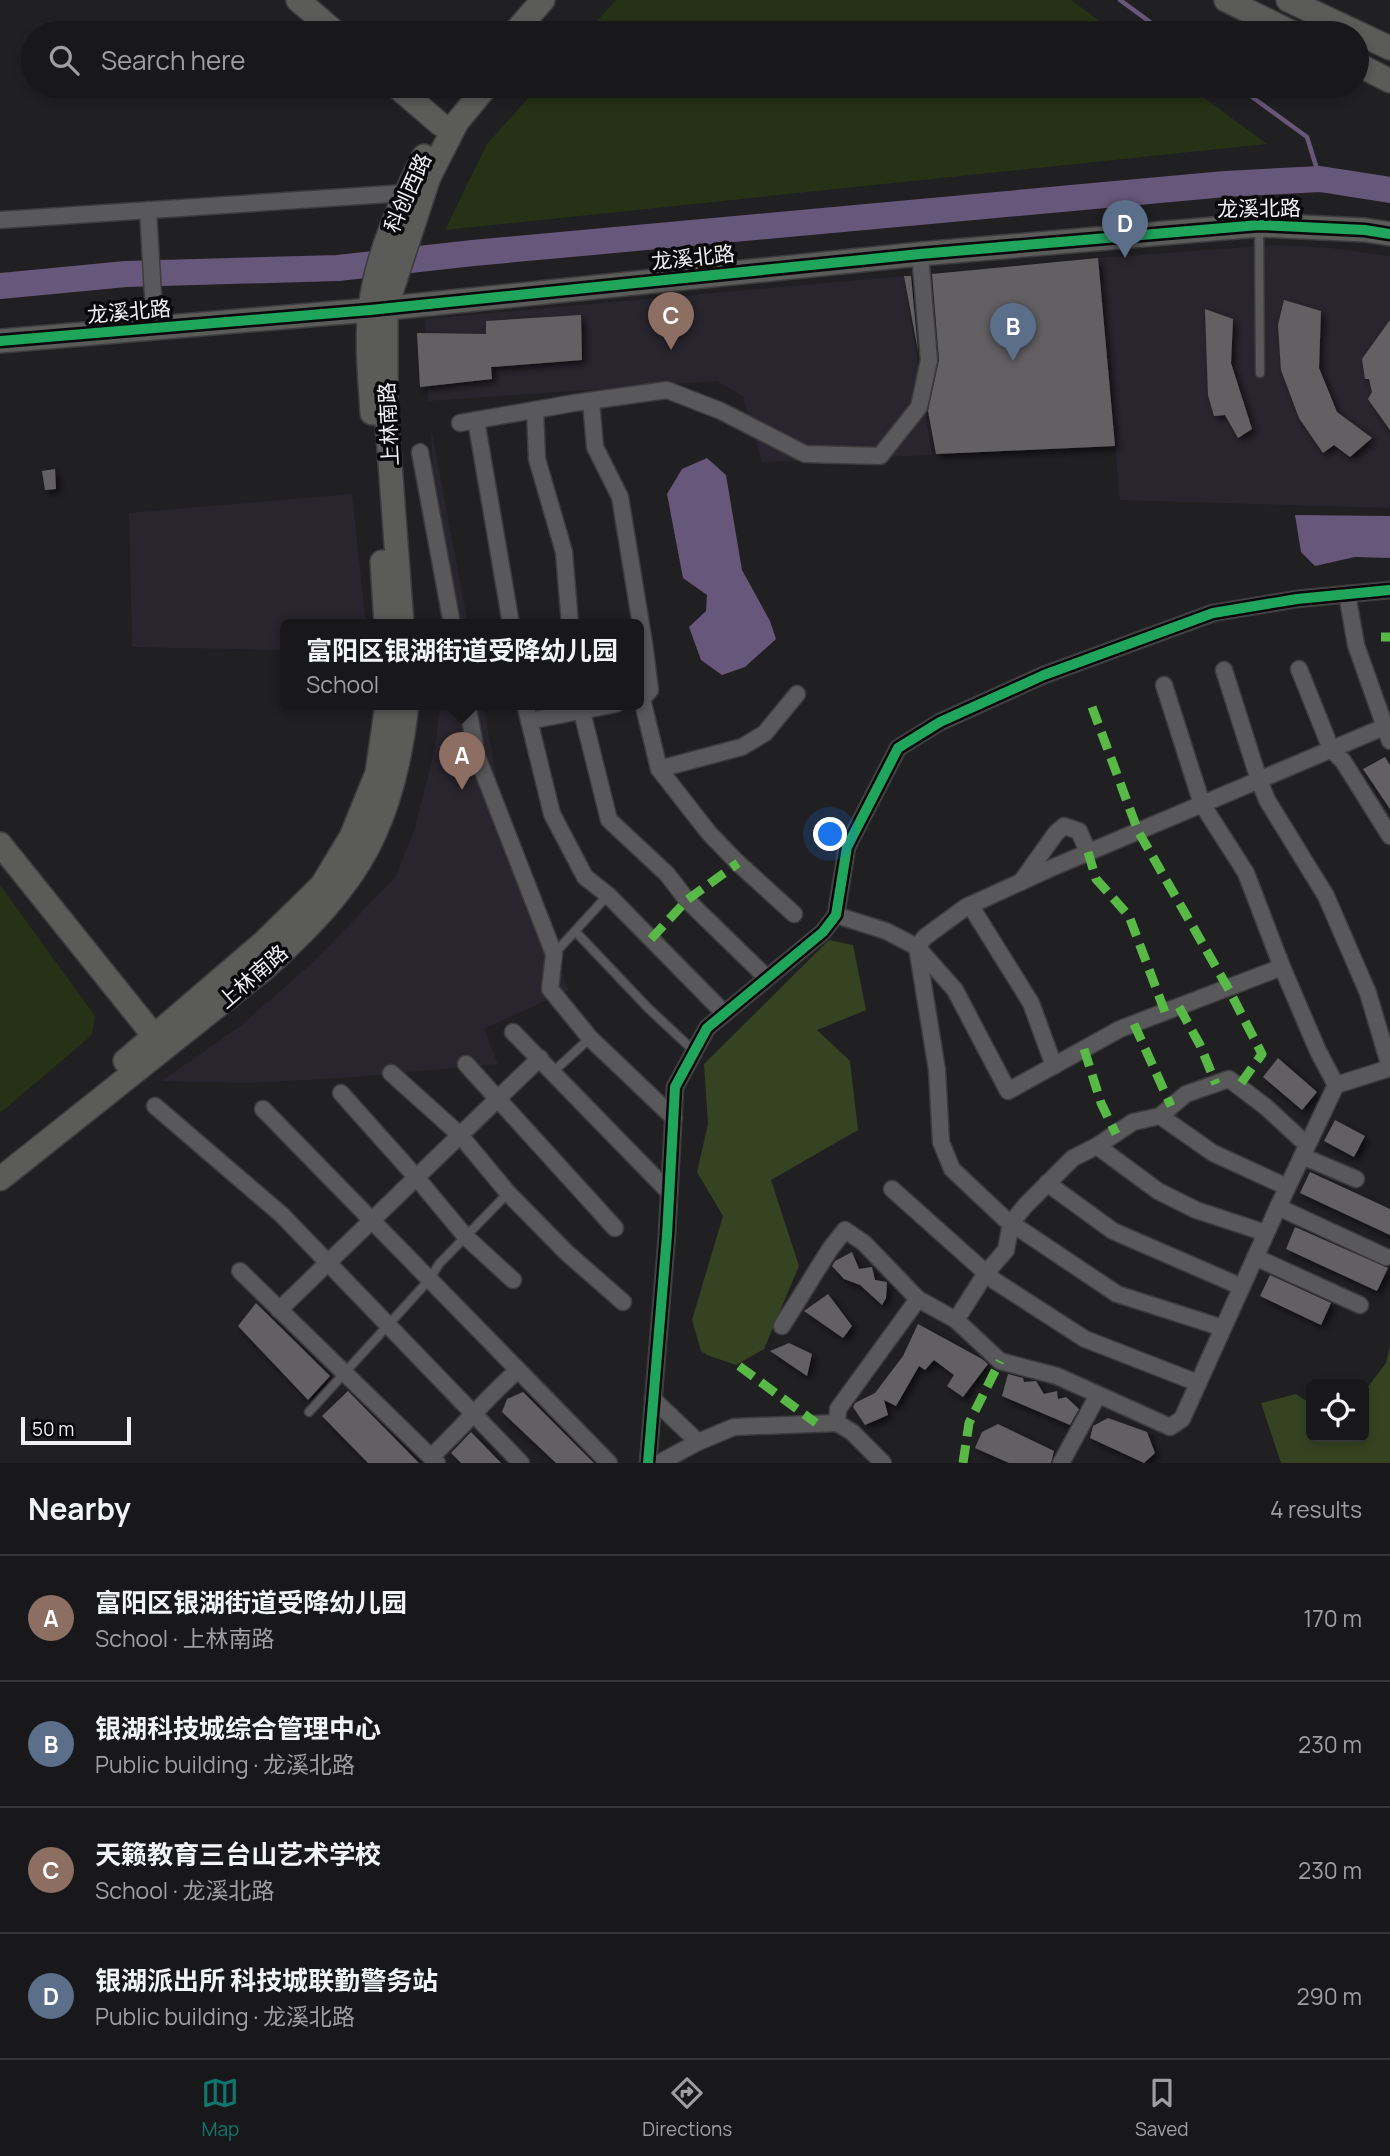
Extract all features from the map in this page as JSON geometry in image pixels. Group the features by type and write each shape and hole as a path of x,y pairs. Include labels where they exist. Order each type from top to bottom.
{"street":[{"path":"298,0 322,21"},
{"path":"525,21 543,0"},
{"path":"542,21 560,0"},
{"path":"1226,0 1269,21"},
{"path":"1288,0 1333,21"},
{"path":"1369,38 1390,48"},
{"path":"1369,70 1390,81"},
{"path":"410,98 440,124"},
{"name":"科创西路","path":"403,224 405,193 440,124 460,98"},
{"name":"科创西路","path":"378,309 403,224 457,122 476,98"},
{"path":"0,220 149,214 405,193"},
{"path":"149,214 155,318"},
{"name":"龙溪北路","path":"0,341 155,318 378,309 919,254 1259,225 1365,230 1390,234"},
{"path":"460,424 667,390 721,411 805,454 880,456 919,407 929,360 919,254"},
{"name":"上林南路","path":"378,309 369,364 386,619"},
{"name":"上林南路","path":"378,309 402,619"},
{"path":"591,401 595,447 620,497 639,619"},
{"path":"534,410 537,459 564,552 570,619"},
{"path":"477,420 510,619"},
{"path":"419,452 451,619"},
{"path":"648,1463 676,1087 706,1028 823,932 836,915 847,847 898,748 940,722 1044,675 1213,613 1390,590"},
{"path":"1223,1328 1117,1294 1011,1223 952,1169 941,1142 937,1070 917,947 925,937 970,905 1088,852 1331,750 1388,732 1356,645 1347,594"},
{"path":"644,651 650,690 644,696"},
{"path":"1299,669 1331,750 1343,761 1390,836"},
{"path":"782,1326 830,1249 845,1230 864,1243 918,1299 956,1320 1000,1361 1058,1376 1170,1427 1182,1419 1336,1085 1390,1068 1368,993 1326,895 1267,800 1224,670"},
{"path":"1164,685 1202,804 1246,873 1282,967 1318,1051 1336,1085"},
{"path":"659,769 742,747 765,733 797,695"},
{"name":"上林南路","path":"0,1159 155,1037 264,942 322,885 351,837 377,773 386,710"},
{"name":"上林南路","path":"0,1179 264,969 300,936 326,906 373,837 388,800 402,748 406,710"},
{"path":"468,710 477,756 554,954 550,989 590,1038 674,1118"},
{"path":"526,710 552,814 586,877 608,895 724,1013"},
{"path":"529,721 573,710"},
{"path":"582,710 609,820 667,874 687,901 767,978"},
{"path":"643,710 659,769 709,834 794,914"},
{"path":"1020,883 1056,833 1064,827 1079,831 1088,852"},
{"path":"0,844 155,1037"},
{"path":"970,905 1031,1003 1054,1066"},
{"path":"836,915 886,931 917,947 954,990 1008,1091 1120,1029 1282,967"},
{"path":"513,1032 669,1192"},
{"path":"279,1310 540,1058"},
{"path":"466,1064 615,1228"},
{"path":"391,1073 460,1135 508,1193 567,1253 623,1302"},
{"path":"956,1320 986,1273 1006,1250 1011,1223 1047,1183 1073,1158 1133,1122 1160,1115 1186,1094 1229,1079 1266,1107 1305,1150 1356,1179"},
{"path":"341,1094 466,1237 513,1280"},
{"path":"155,1106 282,1215 521,1463"},
{"path":"263,1109 609,1463"},
{"path":"1160,1115 1213,1153 1287,1188"},
{"path":"1097,1146 1158,1191 1196,1210 1266,1233"},
{"path":"1047,1183 1113,1231 1242,1287"},
{"path":"892,1189 986,1273 1084,1339 1198,1383"},
{"path":"1278,1207 1386,1257"},
{"path":"1255,1257 1360,1305"},
{"path":"240,1271 434,1460 495,1391 518,1370"},
{"path":"837,1423 838,1409 918,1299"},
{"path":"1061,1463 1098,1395"},
{"path":"653,1399 698,1442"},
{"path":"659,1463 734,1427 837,1423 852,1432 883,1463"}],"lane":[{"path":"1259,225 1260,373"},
{"path":"554,954 608,895"},
{"path":"575,931 648,1008 694,1051"},
{"path":"553,1072 590,1038"},
{"path":"309,1412 429,1280 439,1264 508,1193"}],"shaded area":[{"path":"1277,245 1331,248 1390,256 1390,508 1120,500 1098,258"},
{"path":"904,276 932,455 762,462 743,397 717,381 428,401 425,319"},
{"path":"431,428 467,619 440,619"},
{"path":"707,458 726,475 742,570 770,621 776,639 745,667 722,675 701,660 689,627 706,611 707,595 683,578 667,494 682,469"},
{"path":"352,494 365,619 280,619 280,650 132,647 129,513"},
{"path":"1295,515 1390,516 1390,558 1355,557 1315,566 1301,552"},
{"path":"439,710 484,710 510,852 569,990 484,1029 498,1064 343,1078 249,1083 161,1081 238,1028 311,964 395,878 414,831 435,749"}],"green space":[{"path":"616,0 1071,0 1100,21 597,21"},
{"path":"528,98 1204,98 1267,144 445,230 487,144"},
{"path":"0,885 95,1016 92,1035 0,1113"},
{"path":"829,940 853,945 866,1010 817,1030 850,1061 858,1130 771,1180 799,1266 764,1349 736,1365 701,1351 692,1320 723,1216 697,1172 708,1124 704,1064"},
{"path":"1390,1347 1390,1463 1281,1463 1261,1403 1296,1394 1306,1401 1306,1442 1369,1442 1369,1385 1386,1363"}],"building":[{"path":"1098,258 1115,446 936,454 928,411 939,360 932,274"},
{"path":"904,276 911,276 918,351"},
{"path":"1284,300 1321,311 1319,368 1337,412 1372,438 1350,457 1334,445 1323,453 1299,418 1281,370 1278,325"},
{"path":"1205,309 1233,319 1231,363 1252,429 1238,438 1225,415 1214,416 1208,395"},
{"path":"581,315 582,360 491,367 492,379 420,387 417,333 486,334 486,321"},
{"path":"1390,320 1390,430 1368,399 1372,392 1369,379 1365,379 1362,359"},
{"path":"55,469 56,489 45,490 42,471"},
{"path":"1385,757 1390,765 1390,809 1363,769"},
{"path":"1278,1058 1317,1092 1302,1110 1263,1077"},
{"path":"1335,1120 1365,1136 1354,1157 1324,1141"},
{"path":"1310,1172 1390,1209 1390,1235 1300,1193"},
{"path":"1295,1227 1388,1268 1377,1291 1286,1249"},
{"path":"852,1252 859,1269 872,1267 875,1280 887,1282 886,1298 882,1305 860,1285 844,1279 832,1266 835,1261"},
{"path":"1270,1275 1331,1303 1321,1325 1260,1296"},
{"path":"828,1294 852,1326 843,1338 804,1311"},
{"path":"256,1303 330,1376 308,1400 238,1326"},
{"path":"918,1324 988,1364 963,1397 947,1386 954,1375 934,1360 925,1370 919,1366 896,1406 884,1400 888,1415 865,1425 853,1407 855,1403 875,1393 903,1356"},
{"path":"789,1343 812,1354 807,1376 770,1351"},
{"path":"1008,1374 1023,1378 1024,1382 1036,1381 1044,1394 1057,1391 1058,1399 1066,1397 1079,1409 1070,1425 1002,1396"},
{"path":"348,1391 419,1463 368,1463 322,1416"},
{"path":"523,1392 594,1463 556,1463 502,1412 507,1399"},
{"path":"1108,1418 1147,1432 1155,1453 1144,1463 1090,1438 1093,1426"},
{"path":"998,1424 1054,1451 1051,1463 1009,1463 975,1448 982,1432"},
{"path":"471,1432 501,1463 461,1463 451,1453"}],"waterway":[{"path":"1120,0 1149,21"},
{"path":"1253,98 1307,137 1320,179"},
{"path":"0,286 126,274 338,268 473,253 1225,184 1320,179 1390,190"}],"marked path":[{"path":"1381,637 1390,637"},
{"path":"1092,707 1138,831 1228,988 1262,1054 1239,1086"},
{"path":"1088,852 1096,879 1129,916 1165,1012"},
{"path":"651,939 687,900 738,863"},
{"path":"1179,1007 1200,1045 1216,1084"},
{"path":"1134,1024 1171,1106"},
{"path":"1084,1049 1101,1103 1116,1134"},
{"path":"963,1463 969,1423 1000,1361"},
{"path":"739,1366 816,1423"}],"cycle path":[{"path":"0,341 370,310 920,254 1259,225 1365,230 1390,234"},
{"path":"648,1463 667,1235 675,1087 707,1028 823,932 836,915 847,847 898,748 940,722 1044,675 1213,613 1297,599 1390,590"}],"place":[{"name":"银湖派出所 科技城联勤警务站","path":"1125,258"},
{"name":"天籁教育三台山艺术学校","path":"671,350"},
{"name":"银湖科技城综合管理中心","path":"1013,361"},
{"name":"富阳区银湖街道受降幼儿园","path":"462,790"}]}
